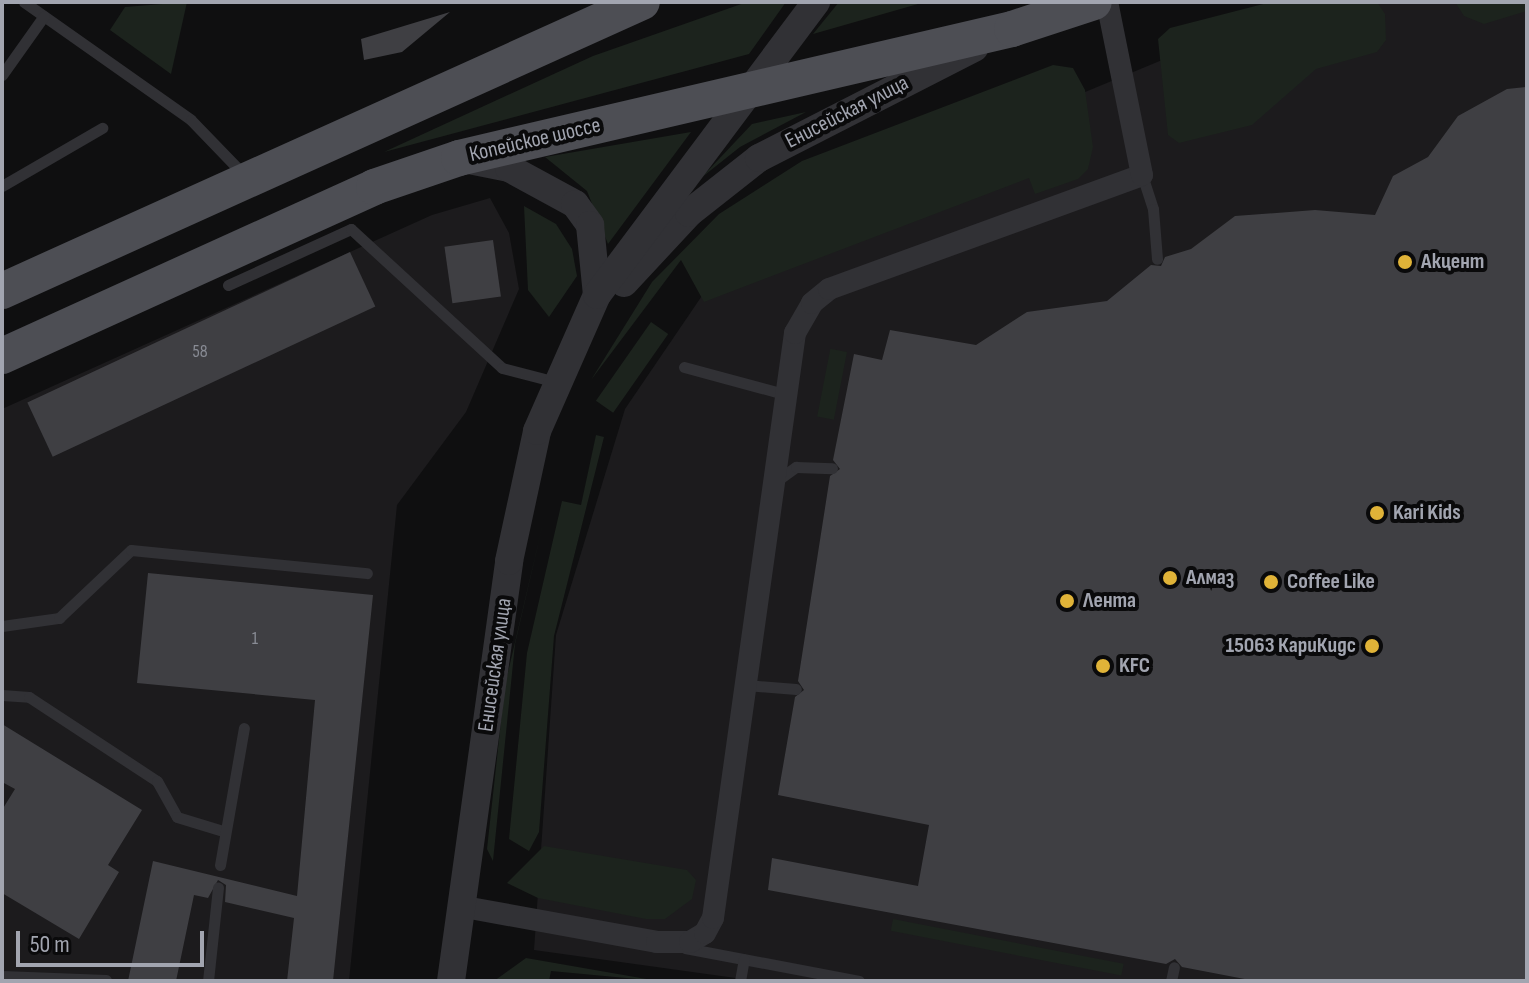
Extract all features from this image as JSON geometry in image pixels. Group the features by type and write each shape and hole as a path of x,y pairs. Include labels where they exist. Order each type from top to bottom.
{"main road":[{"path":"2,291 642,2"},
{"name":"Копейское шоссе","path":"2,356 374,187 459,158 1012,29 1094,2"}],"street":[{"name":"Енисейская улица","path":"451,981 509,561 526,472 567,356 597,295 816,2"},
{"path":"459,906 657,942 690,942 705,933 713,918 775,482 784,394 795,333 812,303 829,289 1142,175 1107,2"},
{"name":"Енисейская улица","path":"567,356 641,263 689,213 759,158 1012,29"},
{"path":"459,158 509,168 575,204 590,225 597,295"}],"lane":[{"path":"24,2 191,120 249,181"},
{"path":"2,75 44,16"},
{"path":"2,186 102,128"},
{"path":"1142,175 1153,209 1157,259"},
{"path":"228,285 351,229 502,368 557,383"},
{"path":"684,367 784,394"},
{"path":"775,482 796,467 832,468"},
{"path":"2,626 59,618 131,550 367,573"},
{"path":"746,685 796,689"},
{"path":"2,695 29,697 157,781 177,817 223,831"},
{"path":"220,865 223,831 244,728"},
{"path":"208,981 218,888"},
{"path":"657,942 859,981"},
{"path":"740,981 744,959"},
{"path":"1171,981 1174,967"},
{"path":"2,976 106,980"}],"shaded area":[{"path":"187,2 171,74 110,30 125,7"},
{"path":"747,2 786,2 749,54 384,152 593,56"},
{"path":"839,2 925,2 813,34"},
{"path":"1271,2 1377,2 1385,14 1386,40 1377,52 1316,69 1252,125 1179,143 1168,135 1158,39 1170,28"},
{"name":"Алмаз","path":"1327,2 1527,2 1527,981 757,981 534,950 556,635 625,409 744,234 1227,33"},
{"path":"1455,2 1527,2 1527,11 1484,24 1464,16"},
{"path":"1053,65 1073,68 1085,90 1093,147 1088,169 1078,179 1035,194 1029,178 704,302 681,260 591,380 652,282 719,214 802,161"},
{"path":"806,112 740,147 701,178 752,124"},
{"path":"691,132 608,244 587,191 545,157"},
{"path":"490,198 509,233 519,289 466,412 397,505 349,981 2,981 2,409 432,215"},
{"path":"524,206 556,224 572,249 577,276 549,317 528,290"},
{"path":"651,322 668,334 613,413 596,401"},
{"path":"830,349 847,352 834,420 817,416"},
{"path":"596,435 604,437 554,636 539,832 529,851 509,839 527,653 562,501 581,505"},
{"path":"547,506 515,644 493,861 487,849 505,685"},
{"path":"544,846 687,870 696,880 692,899 665,919 646,919 538,898 507,883"},
{"path":"893,919 1124,964 1121,976 891,931"},
{"path":"526,958 658,981 551,971 549,981 494,981"}],"building":[{"path":"450,12 402,52 364,60 361,39"},
{"name":"Алмаз","path":"1527,87 1527,981 1255,981 1182,967 1175,959 1166,964 768,890 772,858 918,886 929,825 778,795 795,697 804,690 798,681 830,476 840,469 833,460 854,354 882,360 890,330 976,345 1027,312 1107,301 1151,265 1161,266 1165,257 1191,249 1235,216 1315,210 1375,215 1393,176 1428,157 1458,116 1507,89"},
{"path":"493,240 501,296 452,303 444,247"},
{"path":"350,252 375,306 53,457 27,402"},
{"path":"148,573 373,595 333,981 287,981 294,918 225,902 226,885 218,880 208,898 194,895 176,981 128,981 153,861 297,896 315,700 137,683"},
{"path":"2,724 142,810 108,865 119,872 79,939 2,893 2,810 15,789 2,782"}],"place":[{"name":"Акцент","path":"1405,262"},
{"name":"Kari Kids","path":"1377,513"},
{"name":"Алмаз","path":"1170,578"},
{"name":"Coffee Like","path":"1271,582"},
{"name":"Лента","path":"1067,601"},
{"name":"15063 КариКидс","path":"1372,646"},
{"name":"KFC","path":"1103,666"}]}
